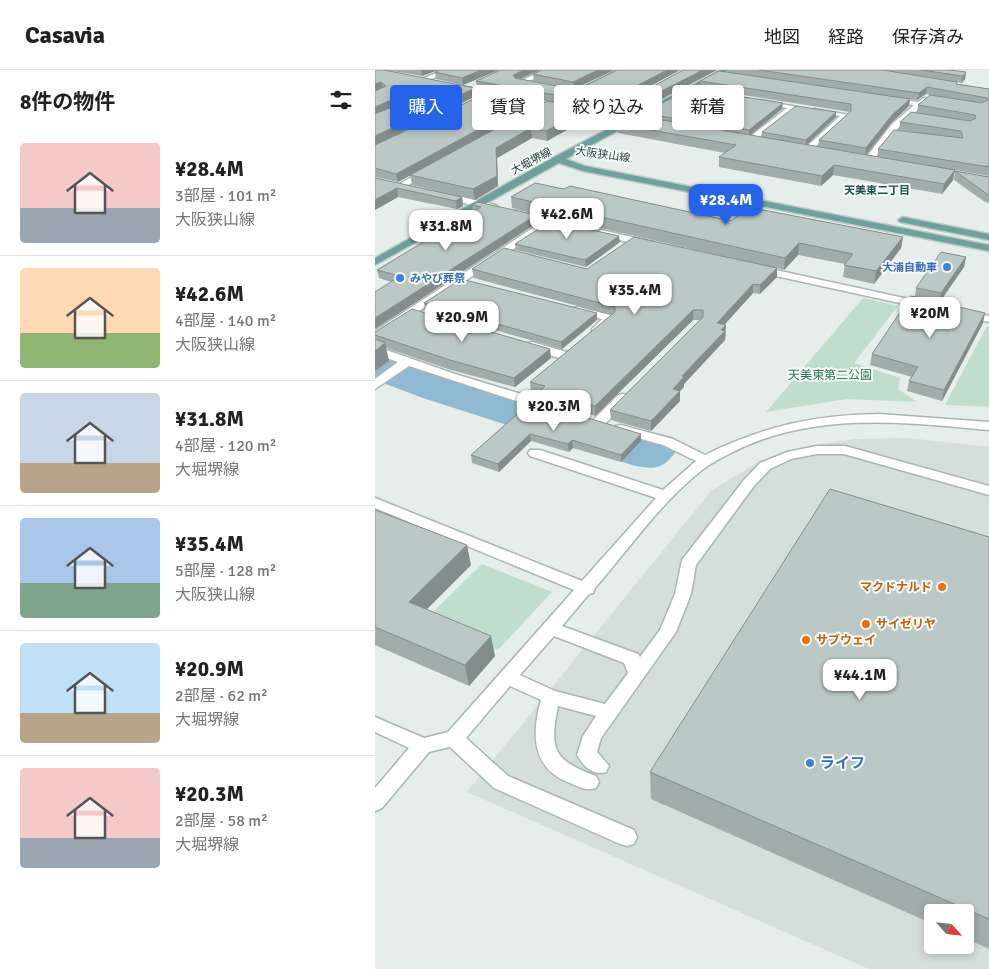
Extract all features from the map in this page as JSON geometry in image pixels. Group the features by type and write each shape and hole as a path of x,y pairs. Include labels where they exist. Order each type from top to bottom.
{"main road":[{"name":"大堀堺線","path":"697,85 723,73"},
{"name":"大堀堺線","path":"375,262 610,130"},
{"name":"大阪狭山線","path":"557,159 594,162 989,237"},
{"name":"大阪狭山線","path":"557,159 583,168 989,248"}],"street":[{"path":"424,80 449,70"},
{"path":"529,85 520,83 550,70"},
{"path":"592,85 623,70"},
{"path":"707,70 723,73"},
{"path":"416,78 441,84"},
{"path":"464,89 480,82"},
{"path":"464,89 472,91"},
{"path":"881,98 919,104"},
{"path":"877,163 863,160 926,98 935,99"},
{"path":"744,99 798,108 745,140 759,142"},
{"path":"544,105 554,107"},
{"path":"798,149 812,151 846,115 811,110"},
{"path":"907,115 916,116"},
{"path":"686,130 713,135"},
{"path":"890,133 900,134"},
{"path":"434,168 395,185 661,247"},
{"path":"375,336 550,221"},
{"path":"617,251 632,240"},
{"path":"503,252 522,256"},
{"path":"748,267 989,319"},
{"path":"460,280 479,285"},
{"path":"563,306 610,318 588,337"},
{"path":"412,312 430,317"},
{"path":"521,343 570,352 552,367"},
{"path":"375,350 407,362 518,393 561,411"},
{"path":"375,385 407,362"},
{"path":"631,390 593,422 667,442 705,461"},
{"path":"375,802 423,746 454,738 587,589 666,496 705,461 750,438 793,424 854,416 989,426"},
{"path":"599,766 587,755 592,736 667,632 683,594 688,564 749,483 765,466 787,456 817,450 845,450 989,491"},
{"path":"535,454 666,496"},
{"path":"375,503 587,589"},
{"path":"551,628 632,659 637,675"},
{"path":"508,677 551,697 609,712"},
{"path":"551,697 546,712 546,751 557,767 589,782"},
{"path":"375,724 423,746"},
{"path":"454,738 471,756 501,782 627,837"}],"shaded area":[{"path":"908,438 989,447 989,969 869,969 467,792 711,491 760,461 802,447 855,439"}],"green space":[{"name":"天美東第二公園","path":"863,298 898,306 854,363 900,378 898,389 917,402 847,399 766,412"},
{"path":"987,326 989,326 989,407 945,405"},
{"path":"482,564 552,592 498,650 426,619"}],"building":[{"path":"375,70 384,70 460,85 390,85 390,101 375,107 375,91 386,86 381,82 375,84"},
{"path":"440,70 481,70 462,78 435,72"},
{"path":"501,70 524,70 513,75 515,78 554,85 554,95 544,93 544,85 499,85 476,81"},
{"path":"542,70 598,70 573,82 533,74"},
{"path":"617,70 667,70 638,85 587,85"},
{"path":"683,70 703,70 662,91 662,85 656,85"},
{"path":"759,70 883,70 989,89 989,167 878,149 894,130 963,138 961,131 900,122 911,112 970,121 976,118 975,115 918,105 930,95 982,103 988,100 987,98 927,87 919,93"},
{"path":"921,70 949,70 966,72 963,76"},
{"path":"719,71 910,99 892,115 866,148 819,140 851,111 851,104 744,88 744,85 726,85 700,81"},
{"path":"462,85 472,87 472,89 462,94"},
{"path":"744,97 783,103 749,130 744,129"},
{"path":"672,98 672,118 662,116 662,103"},
{"path":"472,100 472,130 477,130 396,174 375,168 375,145 407,130 462,130 462,105"},
{"path":"554,102 554,127 546,131 541,130 544,130 544,103"},
{"path":"796,106 836,112 806,140 762,132"},
{"path":"390,108 390,129 375,136 375,114"},
{"path":"662,120 672,122 672,130 721,130 955,170 944,184 834,165 822,176 719,157 736,145 651,130 662,130"},
{"path":"493,130 528,130 496,148 497,176 473,189 410,175"},
{"path":"955,171 989,177 989,194 987,194"},
{"path":"375,178 462,197 456,201 397,188 375,200"},
{"path":"535,183 564,189 570,186 731,221 748,207 903,237 876,271 844,265 853,254 799,243 785,258 511,197"},
{"path":"478,202 536,215 375,318 375,292 400,276 377,270 481,207 472,205"},
{"path":"551,221 619,236 585,260 515,244"},
{"path":"634,237 777,268 760,285 753,284 717,323 726,325 721,330 725,331 682,376 684,377 673,389 680,391 651,421 610,410 703,317 703,310 693,310 595,406 541,390 545,386 530,382 615,312 615,307 472,269 504,248 587,269"},
{"path":"941,252 966,257 941,293 916,288"},
{"path":"461,279 597,313 561,342 424,303"},
{"path":"911,296 985,313 944,390 909,381 918,367 872,354"},
{"path":"412,309 550,349 514,378 450,360 375,335 375,332"},
{"path":"375,339 385,343 375,351"},
{"path":"532,401 641,434 621,455 572,440 568,444 530,434 498,464 471,455"},
{"path":"830,489 989,537 989,919 974,912 974,904 954,904 650,772"},
{"path":"375,510 467,545 409,602 491,636 465,665 375,627"}],"waterway":[{"path":"375,366 438,389 649,455 656,447"}],"place":[{"name":"大浦自動車","path":"947,267"},
{"name":"みやび葬祭","path":"400,278"},
{"name":"マクドナルド","path":"942,587"},
{"name":"サイゼリヤ","path":"866,624"},
{"name":"サブウェイ","path":"806,640"},
{"name":"ライフ","path":"810,763"}],"district":[{"name":"天美東二丁目","path":"877,190"}]}
